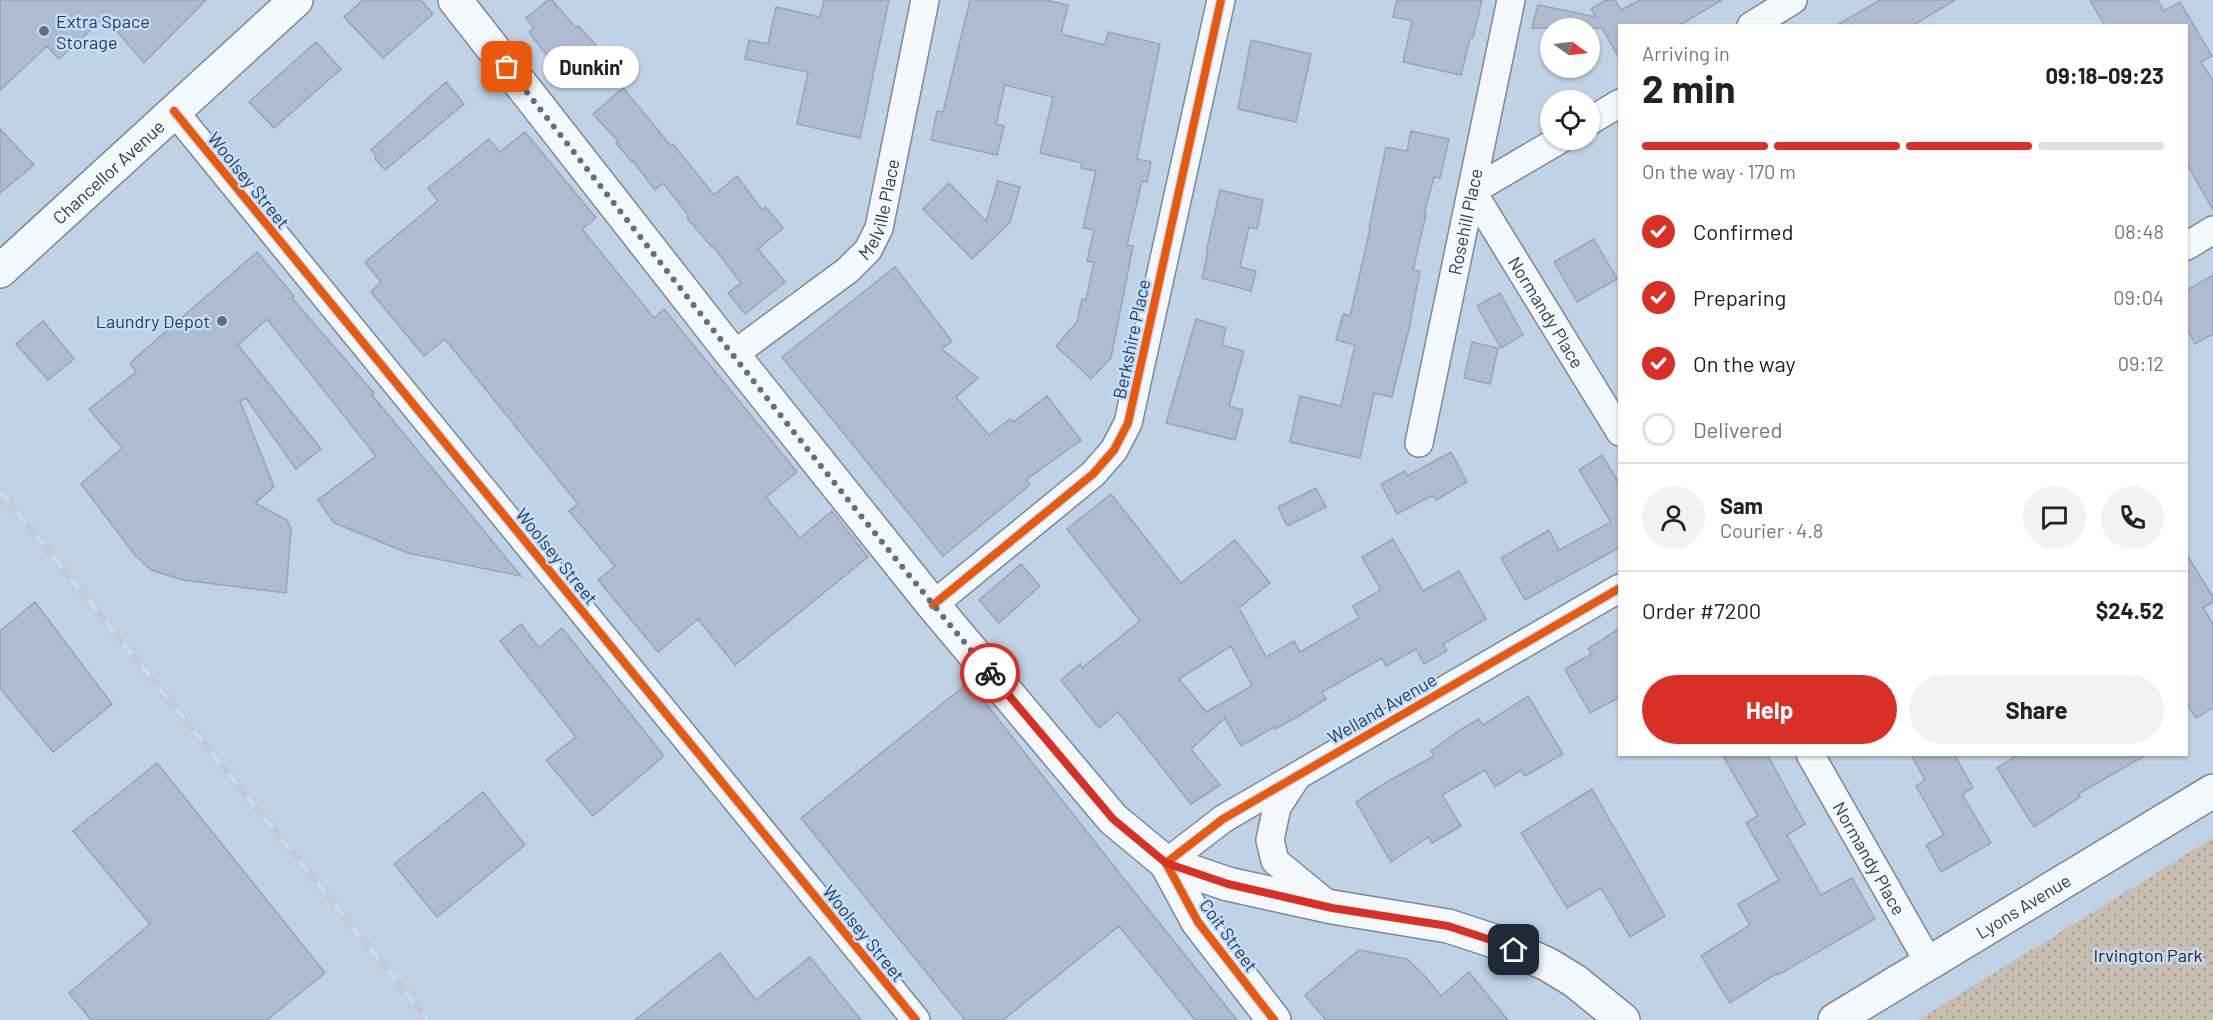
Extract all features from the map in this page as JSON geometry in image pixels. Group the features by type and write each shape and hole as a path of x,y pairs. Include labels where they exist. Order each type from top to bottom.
{"main road":[{"name":"Chancellor Avenue","path":"0,271 296,0"},
{"name":"Coit Street","path":"455,0 933,604 1113,819 1166,863 1198,922 1274,1020"},
{"name":"Lyons Avenue","path":"1835,1020 2213,791"},
{"path":"1166,863 1228,884 1332,908 1448,926 1497,942 1575,981 1623,1020"}],"street":[{"name":"Melville Place","path":"734,355 848,270 868,250 879,228 925,0"},
{"name":"Berkshire Place","path":"933,604 1093,474 1114,450 1128,423 1221,0"},
{"name":"Rosehill Place","path":"1419,443 1511,0"},
{"path":"1753,24 1793,0"},
{"path":"1600,115 1618,104"},
{"name":"Woolsey Street","path":"174,111 916,1020"},
{"path":"1472,191 1542,150"},
{"name":"Normandy Place","path":"1472,191 1618,429"},
{"path":"2188,245 2213,230"},
{"name":"Welland Avenue","path":"1166,863 1223,819 1618,589"},
{"name":"Normandy Place","path":"1811,756 1929,963"},
{"path":"1299,773 1277,807 1270,840 1275,861 1332,908"}],"green space":[{"name":"Irvington Park","path":"2213,838 2213,1020 1918,1020"}],"building":[{"name":"Extra Space Storage","path":"0,0 206,0 144,63 105,17 59,59 47,46 0,90"},
{"path":"363,0 421,0 433,14 383,58 344,17"},
{"path":"548,0 552,0 576,28 578,26 596,45 560,73 529,32 534,28 526,18"},
{"path":"824,0 889,0 860,138 797,124 808,72 745,59 749,40 768,44 776,7 820,17"},
{"path":"970,0 1046,0 1068,5 1061,34 1105,45 1108,32 1160,44 1137,159 1151,162 1147,182 1142,181 1127,245 1133,246 1111,358 1091,379 1056,346 1077,322 1082,299 1086,300 1094,262 1087,261 1094,230 1083,228 1096,171 1081,168 1082,163 1040,153 1053,97 1005,85 996,124 1004,126 997,155 931,140 937,111 943,112"},
{"path":"1397,0 1482,0 1461,75 1403,62 1412,21 1393,17"},
{"path":"1606,0 1615,0 1621,10 1640,0 1722,0 1681,24 1618,24 1618,56 1600,28 1600,18 1540,18 1540,28 1532,28 1538,5 1596,17 1591,9"},
{"path":"1880,0 1955,0 1915,24 1838,24"},
{"path":"2090,0 2158,0 2164,11 2180,2 2212,56 2201,62 2213,80 2213,210 2188,166 2188,24 2104,24"},
{"path":"1251,40 1311,54 1296,122 1238,109"},
{"path":"316,42 341,69 274,128 249,102"},
{"path":"446,82 464,104 385,170 375,159 376,155 371,150"},
{"path":"623,88 671,146 673,144 714,195 737,176 762,210 766,207 783,228 758,249 785,282 745,314 728,293 741,283 712,245 687,218 689,216 663,183 655,190 616,143 618,141 593,114"},
{"path":"0,129 34,165 0,193"},
{"path":"1411,131 1449,139 1440,178 1434,177 1424,214 1426,214 1413,270 1420,271 1409,329 1392,397 1374,393 1360,458 1290,442 1300,396 1341,406 1355,345 1336,340 1343,314 1350,316 1386,147 1407,151"},
{"path":"525,132 596,218 582,229 654,318 664,309 797,472 766,497 800,538 832,511 868,557 735,665 698,619 658,652 598,580 615,566 569,511 578,504 445,339 424,356 371,292 381,282 365,262 438,201 428,188 489,139 500,152"},
{"path":"998,181 1020,187 1010,222 972,259 923,209 949,183 986,221"},
{"path":"1220,190 1263,200 1257,229 1249,227 1240,267 1256,271 1251,291 1202,278"},
{"path":"1594,239 1617,279 1577,302 1554,262"},
{"path":"257,252 294,296 292,298 374,393 372,395 521,576 408,553 334,523 318,500 376,456 267,319 238,345 321,449 296,469 246,398 240,401 274,487 255,503 287,520 291,529 286,593 183,580 151,570 135,555 81,484 122,448 89,409 136,372 130,363"},
{"path":"895,267 952,341 942,349 978,378 956,397 989,435 1010,419 1013,422 1047,396 1081,440 1026,480 1030,485 943,556 782,357"},
{"path":"2213,275 2213,334 2195,344 2188,330 2188,289"},
{"path":"1500,293 1523,335 1501,348 1477,306"},
{"path":"1196,319 1226,328 1222,345 1244,351 1229,406 1243,410 1235,440 1166,423"},
{"path":"43,321 74,359 48,380 16,344"},
{"path":"1472,342 1498,348 1490,384 1464,378"},
{"path":"1451,452 1467,482 1436,500 1433,495 1397,514 1381,484 1405,471 1407,476"},
{"path":"1602,455 1618,482 1618,548 1525,600 1501,558 1549,530 1559,550 1611,522 1579,470"},
{"path":"1316,488 1326,507 1287,526 1278,507"},
{"path":"1111,494 1181,583 1235,540 1270,583 1239,608 1266,657 1294,641 1300,652 1359,618 1353,606 1381,590 1362,557 1393,539 1423,591 1459,571 1486,619 1443,644 1447,651 1424,664 1416,649 1386,666 1382,658 1322,692 1326,699 1241,746 1225,718 1191,749 1220,785 1191,804 1118,712 1099,728 1061,680 1080,664 1082,668 1140,621 1067,529","holes":["1231,646 1252,686 1206,712 1179,679"]},
{"path":"2188,557 2213,597 2213,602 2203,608 2213,624 2213,708 2196,718 2188,706"},
{"path":"1021,564 1040,586 999,623 979,600"},
{"path":"35,602 112,704 53,752 0,688 0,631"},
{"path":"521,624 539,648 562,628 664,756 593,816 546,760 576,737 500,641"},
{"path":"1618,629 1618,698 1590,713 1565,669 1592,654 1588,649"},
{"path":"969,682 1237,1020 1195,1020 1119,926 1003,1020 965,1020 801,818"},
{"path":"1528,696 1563,754 1525,776 1521,770 1495,787 1485,770 1442,795 1461,826 1432,843 1428,837 1391,862 1356,802 1434,756 1431,751 1460,730 1479,719 1483,725"},
{"path":"1723,756 1768,756 1805,824 1787,835 1821,895 1852,878 1875,919 1778,975 1777,973 1730,1003 1701,956 1750,925 1738,904 1779,880 1746,823 1758,816"},
{"path":"1912,756 1955,756 1973,788 1962,794 1991,843 1941,872 1926,845 1944,835 1916,786 1925,780"},
{"path":"2016,756 2144,756 2078,794 2080,797 2034,827 1997,768"},
{"path":"157,763 325,973 267,1020 91,1020 69,993 150,924 73,831"},
{"path":"1592,789 1665,916 1630,937 1601,888 1567,908 1521,833"},
{"path":"483,792 525,845 437,917 394,864"},
{"path":"1359,950 1407,959 1441,996 1469,972 1508,1020 1326,1020 1305,995"},
{"path":"720,953 756,1000 810,957 861,1020 635,1020"}],"railway":[{"path":"0,491 428,1020"}],"cycle path":[{"path":"933,605 1093,474 1114,450 1128,423 1221,0"},
{"path":"174,111 916,1020"},
{"path":"1274,1020 1198,922 1166,863 1223,819 1618,589"}],"way so far":[{"path":"507,67 734,355 990,673"}],"place":[{"name":"Extra Space Storage","path":"44,31"},
{"name":"Dunkin'","path":"507,67"},
{"name":"Laundry Depot","path":"222,321"}],"route":[{"path":"990,673 1113,819 1166,863 1228,884 1332,908 1448,926 1514,950"}]}
